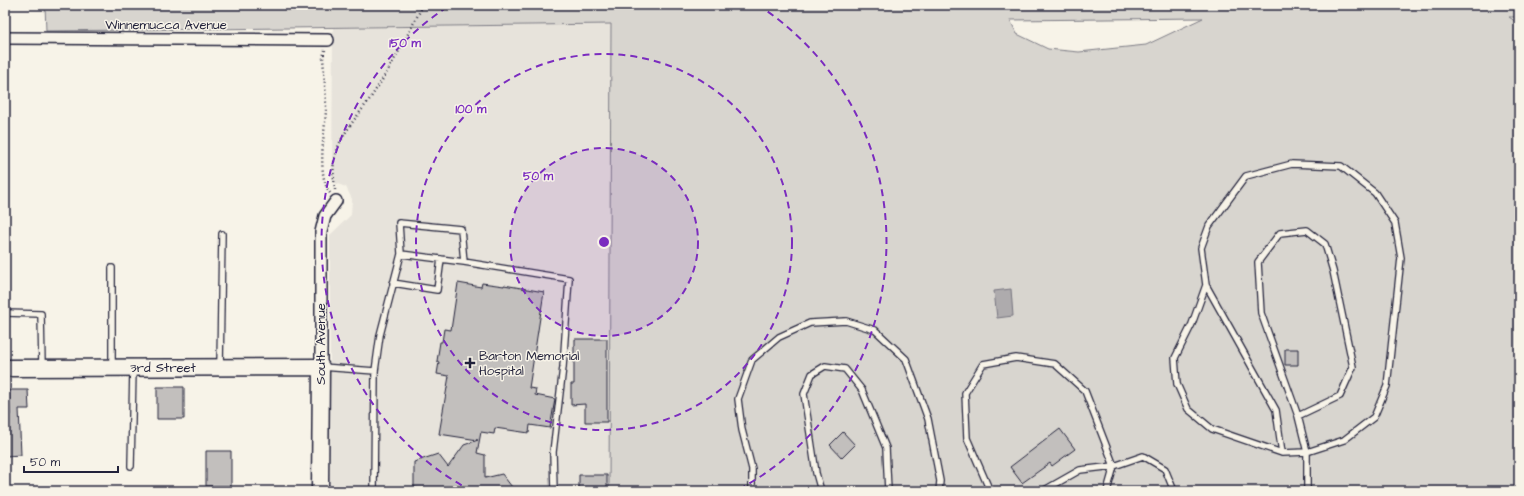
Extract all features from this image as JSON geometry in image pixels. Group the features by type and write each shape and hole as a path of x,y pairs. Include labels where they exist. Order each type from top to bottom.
{"street":[{"name":"Winnemucca Avenue","path":"5,38 328,40"},
{"name":"South Avenue","path":"320,491 321,232 325,216 336,201"},
{"name":"3rd Street","path":"5,368 112,367 133,369 321,367"}],"lane":[{"path":"1206,285 1192,324 1175,358 1177,384 1188,409 1212,429 1282,453 1307,452 1344,440 1374,417 1387,386 1401,258 1395,223 1375,193 1341,166 1292,164 1246,176 1209,226 1201,248 1206,285 1276,410 1282,453"},
{"path":"374,491 375,370 380,335 401,254 399,223 461,229 464,262"},
{"path":"1298,416 1340,396 1353,367 1333,271 1325,244 1307,230 1280,233 1258,262 1261,314 1298,416 1307,452 1307,491"},
{"path":"220,367 222,234"},
{"path":"401,254 464,262 570,279 563,367 553,452 554,491"},
{"path":"393,283 437,290 441,259"},
{"path":"112,268 112,367"},
{"path":"5,314 41,314 42,368"},
{"path":"752,491 752,469 742,430 738,399 752,360 780,337 810,323 846,320 875,330 906,359 928,419 940,481 939,491"},
{"path":"990,491 966,438 965,392 983,364 1016,358 1055,364 1085,391 1114,466 1107,491"},
{"path":"821,491 816,473 804,394 812,374 825,366 845,369 862,390 886,448 888,491"},
{"path":"321,367 375,370"},
{"path":"131,466 133,369"},
{"path":"1043,491 1080,470 1114,466 1143,456 1166,469 1174,491"}],"path":[{"path":"336,201 333,172 335,157 341,140 375,91 423,5"},
{"path":"328,40 323,57 326,93 323,167 326,188 336,201"}],"shaded area":[{"path":"45,5 1519,5 1519,17 1509,17 1519,24 1519,491 609,491 611,24 46,31","holes":["1203,18 1146,45 1079,52 1048,49 1017,34 1010,20"]},
{"name":"Barton Memorial Hospital","path":"611,24 609,491 330,491 330,235 351,215 352,199 346,187 332,182 333,28"},
{"path":"1011,289 1013,316 997,318 994,291"}],"building":[{"path":"458,283 481,287 482,283 504,285 544,292 529,388 536,389 535,395 555,399 550,428 530,425 529,433 495,428 494,434 481,432 477,453 485,455 485,478 502,474 515,491 426,491 414,487 414,462 438,454 448,467 464,445 478,440 439,434 449,376 437,374 439,362 437,361 444,329 451,330"},
{"path":"575,339 607,339 607,422 585,422 585,404 571,405 571,384 574,384"},
{"path":"1285,349 1298,349 1298,365 1285,365"},
{"path":"157,387 184,387 184,419 157,419"},
{"path":"9,390 28,390 29,409 19,409 21,455 6,456 6,415 10,415"},
{"path":"1060,429 1075,449 1052,466 1050,463 1022,483 1010,467"},
{"path":"843,432 855,445 842,458 830,445"},
{"path":"206,451 231,451 231,486 206,486"},
{"path":"579,475 607,475 607,491 579,491"}],"place":[{"name":"Barton Memorial Hospital","path":"470,363"}]}
